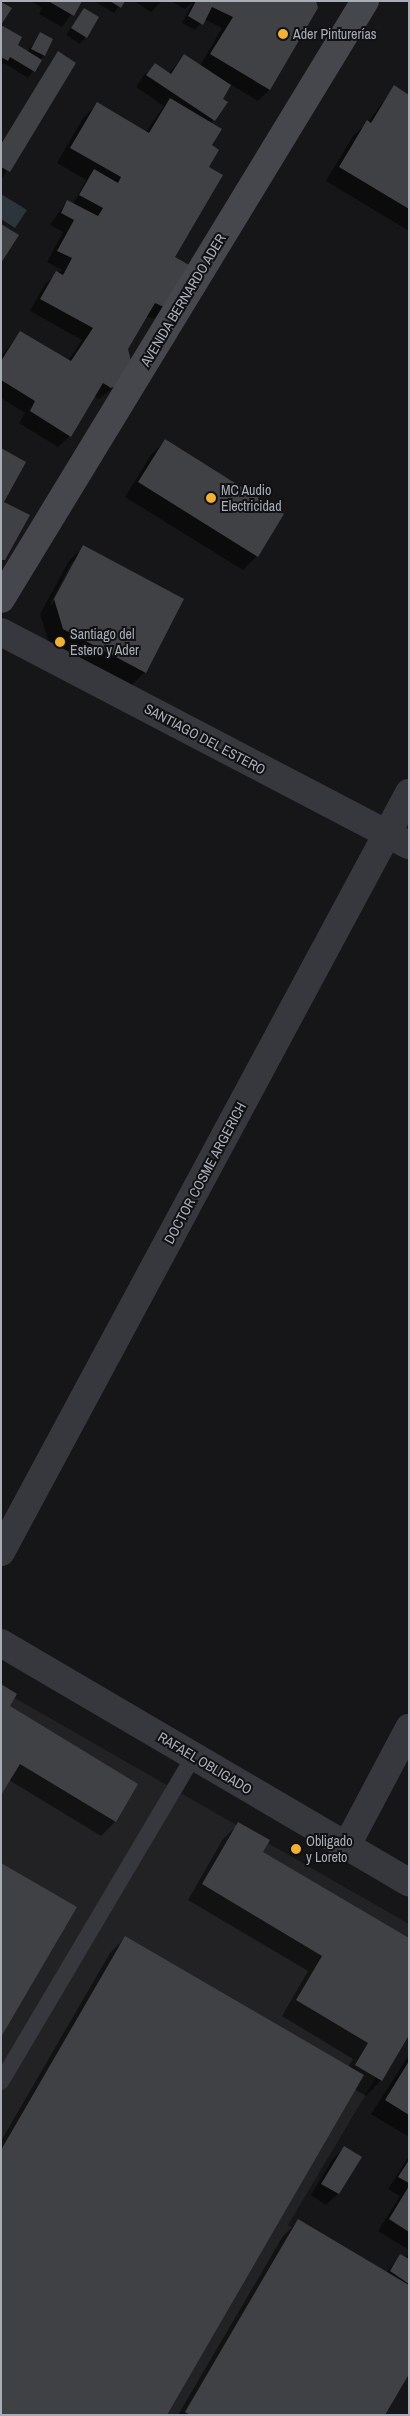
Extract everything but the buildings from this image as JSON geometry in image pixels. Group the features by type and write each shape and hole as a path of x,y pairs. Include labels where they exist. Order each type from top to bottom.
{"main road":[{"name":"AVENIDA BERNARDO ADER","path":"1,599 365,1"}],"street":[{"name":"SANTIAGO DEL ESTERO","path":"1,632 398,840"},
{"name":"DOCTOR COSME ARGERICH","path":"1,1552 398,840 409,793"},
{"name":"RAFAEL OBLIGADO","path":"1,1643 346,1847 409,1882"},
{"path":"346,1847 409,1728"}],"lane":[{"path":"1,2082 193,1756"}],"shaded area":[{"path":"1,194 27,210 15,228 1,219"},
{"path":"1,1690 409,1924 409,2022 288,2225 409,2291 375,2415 1,2415"}],"place":[{"name":"Ader Pinturerías","path":"283,34"},
{"name":"MC Audio Electricidad","path":"211,498"},
{"name":"Santiago del Estero y Ader","path":"60,642"},
{"name":"Obligado y Loreto","path":"296,1849"}]}
